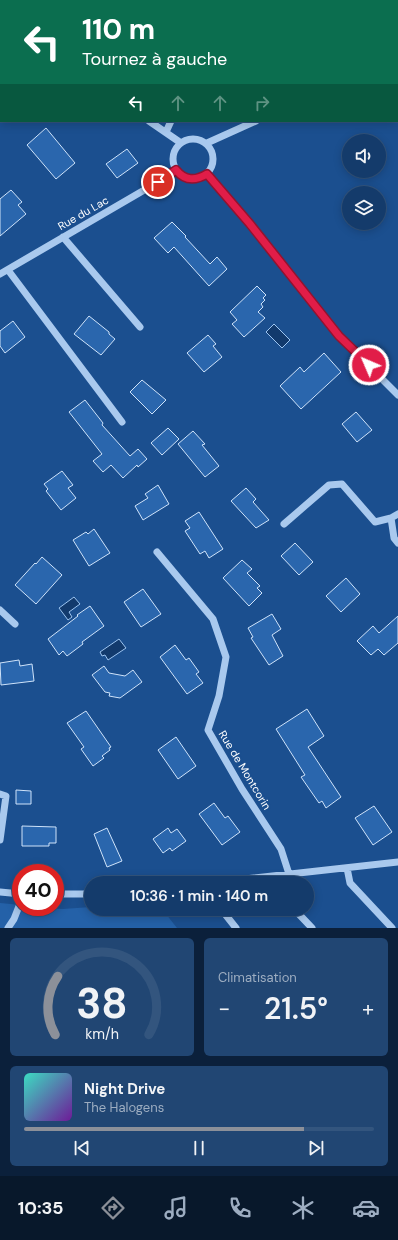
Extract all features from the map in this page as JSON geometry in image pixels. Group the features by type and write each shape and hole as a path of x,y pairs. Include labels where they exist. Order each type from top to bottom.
{"street":[{"path":"151,122 181,143"},
{"path":"166,132 171,122"},
{"path":"207,143 254,122"},
{"path":"194,138 207,143 211,148 214,162 207,174 199,179 191,179 185,177 176,170 173,162 173,155 176,148 181,143 187,139 194,138"},
{"name":"Rue du Lac","path":"0,274 176,170"},
{"path":"207,174 250,224 339,336 398,395"},
{"path":"63,237 140,327"},
{"path":"8,270 122,422"},
{"path":"284,524 329,485 342,484 375,522 395,516 394,538 398,543"},
{"name":"Rue de Montcorin","path":"157,552 213,619 226,657 219,696 208,730 242,789 281,849 289,874"},
{"path":"0,610 15,624"},
{"path":"0,794 6,796 0,840"},
{"path":"283,876 289,874 398,862"},
{"path":"346,868 350,883 392,928"},
{"path":"0,892 12,893"},
{"path":"64,894 84,894"},
{"path":"8,928 15,916"},
{"path":"227,916 236,928"},
{"path":"301,916 312,928"}],"shaded area":[{"path":"274,324 290,340 282,348 266,332"},
{"path":"74,597 80,604 69,612 72,617 68,620 59,608"},
{"path":"119,639 126,648 108,660 105,655 102,656 100,652"},
{"path":"0,903 12,904 12,916 64,916 64,909 84,908 84,916 168,916 177,928 0,928"}],"building":[{"path":"46,128 75,163 56,179 27,145"},
{"path":"127,149 138,163 117,178 106,164"},
{"path":"11,190 22,202 18,205 26,214 0,236 0,199"},
{"path":"172,222 210,264 217,257 227,269 209,286 174,247 168,253 154,238"},
{"path":"257,286 266,295 263,298 265,300 261,304 263,307 258,312 265,318 244,337 232,324 237,320 230,312"},
{"path":"89,316 109,332 109,334 115,339 101,355 74,334"},
{"path":"13,321 25,337 5,353 0,346 0,331"},
{"path":"208,335 216,344 213,346 222,357 204,372 187,353"},
{"path":"324,353 341,372 301,409 280,386 300,367 304,372"},
{"path":"142,380 166,400 152,414 130,392"},
{"path":"85,400 103,423 102,425 130,456 138,449 147,459 138,467 137,465 123,478 111,465 103,472 93,461 102,454 69,412"},
{"path":"356,412 372,430 357,442 342,424"},
{"path":"168,428 179,439 162,455 151,443"},
{"path":"193,431 205,444 202,445 219,466 205,477 178,444"},
{"path":"62,471 73,485 68,488 76,498 61,510 46,491 48,489 44,484"},
{"path":"158,485 169,504 143,520 135,506 148,498 145,494"},
{"path":"246,488 256,499 253,502 269,520 256,528 231,501"},
{"path":"199,512 223,549 209,558 205,551 200,554 185,531 190,528 185,521"},
{"path":"94,529 110,553 89,566 73,540 86,532 88,534"},
{"path":"295,543 313,562 299,575 281,556"},
{"path":"42,557 62,575 36,604 15,585"},
{"path":"242,560 252,569 247,573 260,586 257,588 262,593 249,606 223,578"},
{"path":"346,578 360,594 341,612 326,596"},
{"path":"143,589 161,614 141,627 124,602"},
{"path":"90,606 104,626 82,642 83,644 67,656 63,651 59,655 48,639"},
{"path":"272,614 281,629 272,635 283,656 269,665 251,638 253,637 248,628"},
{"path":"398,616 398,643 384,655 378,649 371,655 357,641 373,626 379,633"},
{"path":"175,645 186,660 189,658 199,672 196,674 203,683 187,694 160,657"},
{"path":"19,660 20,666 32,664 34,681 1,685 0,663"},
{"path":"104,666 109,673 125,676 133,670 142,682 120,698 109,696 110,693 105,692 92,675"},
{"path":"307,709 324,736 308,747 341,797 326,808 322,801 319,803 301,777 305,775 276,729"},
{"path":"86,711 111,747 109,748 110,750 102,756 104,758 93,766 81,749 84,747 67,723"},
{"path":"176,737 196,766 178,779 158,750"},
{"path":"16,790 31,791 31,804 16,804"},
{"path":"214,803 225,818 228,816 240,832 222,845 199,814"},
{"path":"374,806 392,832 373,845 355,818"},
{"path":"22,826 56,827 56,843 49,843 49,846 22,846"},
{"path":"107,828 122,861 107,867 94,834"},
{"path":"168,828 171,833 177,829 186,841 172,851 170,848 163,853 153,839"}],"route":[{"path":"158,182 176,170 185,177 191,179 199,179 207,174 250,224 339,336 369,365"}]}
